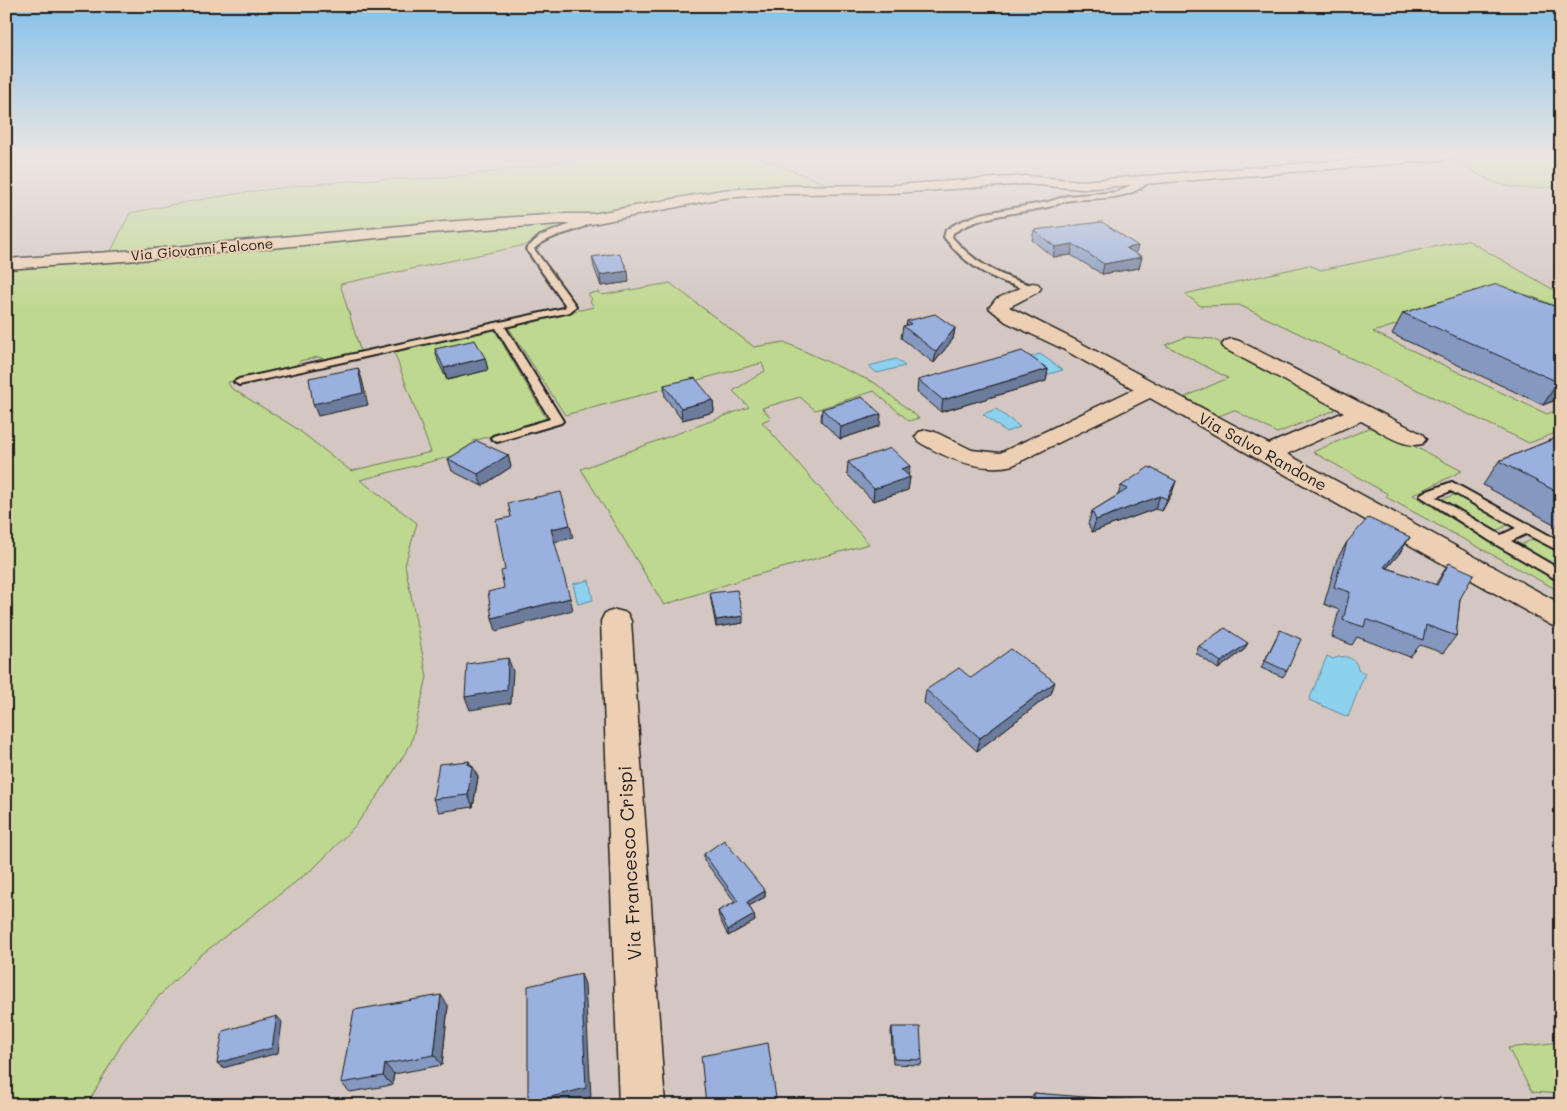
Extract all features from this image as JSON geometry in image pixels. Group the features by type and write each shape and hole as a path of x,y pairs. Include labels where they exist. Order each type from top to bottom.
{"street":[{"name":"Via Giovanni Falcone","path":"6,264 164,253 430,228 560,219 592,219 650,208"},
{"name":"Via Salvo Randone","path":"1032,288 1003,303 998,308 1012,318 1068,344 1268,453 1561,617"},
{"path":"1232,345 1414,439"},
{"path":"926,437 951,452 986,461 1004,460 1151,390"},
{"path":"1268,453 1362,412"},
{"name":"Via Francesco Crispi","path":"616,621 642,1105"}],"lane":[{"path":"1026,208 995,212 971,220 949,232 948,237 963,254 992,276 1032,288"},
{"path":"240,382 567,310 571,306 530,249 552,234 581,226 592,219"},
{"path":"497,438 557,421 499,325"},
{"path":"1561,548 1452,486 1426,496 1561,577"},
{"path":"1500,541 1526,528"}],"green space":[{"path":"158,208 645,208 598,214 539,214 532,219 109,255 130,213"},
{"path":"578,222 547,233 526,245 340,284 361,353 328,360 318,357 300,361 294,368 228,382 231,388 296,428 351,471 431,452 394,352 494,329 547,420 473,441 476,450 360,480 417,523 405,565 427,677 411,744 379,794 355,826 315,867 197,958 159,996 124,1040 87,1105 6,1105 6,268 434,230"},
{"path":"1467,240 1561,294 1561,308 1530,296 1503,289 1481,298 1373,332 1547,414 1561,409 1561,431 1529,443 1239,305 1201,306 1185,294 1309,265 1321,270"},
{"path":"670,283 754,347 784,342 875,383 919,418 909,421 874,391 815,410 800,397 762,408 771,418 762,422 869,544 749,577 664,605 581,469 749,407 733,391 765,371 762,363 565,415 509,328 514,324 594,307 590,301 592,299 588,294 598,292 602,295"},
{"path":"1186,337 1213,339 1336,405 1335,410 1277,433 1234,410 1219,416 1185,397 1228,378 1165,345"},
{"path":"1369,428 1379,428 1462,471 1413,495 1561,584 1561,592 1386,497 1388,494 1313,452"},
{"path":"1456,494 1510,524 1494,532 1441,500"},
{"path":"1535,538 1561,553 1561,571 1519,546"},
{"path":"1561,1042 1561,1094 1532,1092 1508,1048"}],"water":[{"path":"1040,354 1063,370 1049,374 1026,358"},
{"path":"896,359 905,366 877,373 869,366"},
{"path":"996,409 1020,427 1006,432 983,414"},
{"path":"589,580 593,600 578,604 573,584"},
{"path":"1327,656 1333,659 1345,657 1352,659 1358,670 1365,673 1348,717 1309,700"}],"building":[{"path":"1102,222 1138,246 1126,248 1142,257 1104,264 1073,244 1055,247 1034,230"},
{"path":"619,253 628,271 600,275 592,257"},
{"path":"1497,284 1561,309 1561,381 1558,382 1403,313"},
{"path":"935,314 955,328 936,352 903,326 911,324 907,321"},
{"path":"475,340 485,358 444,368 435,349"},
{"path":"1022,351 1048,369 943,400 918,380"},
{"path":"358,368 363,393 313,404 309,378"},
{"path":"695,378 713,400 681,408 664,385"},
{"path":"862,397 881,414 841,427 822,409"},
{"path":"1561,436 1561,494 1499,461"},
{"path":"477,441 508,455 478,474 448,459"},
{"path":"891,448 910,466 901,469 910,477 874,489 848,462"},
{"path":"1149,467 1176,481 1167,499 1160,496 1096,520 1092,511 1128,489 1121,486"},
{"path":"561,492 570,525 551,529 570,598 492,618 488,592 504,588 501,571 505,570 496,520 511,517 508,503"},
{"path":"1368,518 1410,537 1384,567 1437,585 1449,563 1474,574 1460,599 1456,636 1426,625 1423,640 1366,619 1364,627 1343,620 1350,592 1334,587 1347,542"},
{"path":"737,590 743,616 716,620 710,593"},
{"path":"1225,628 1248,643 1221,662 1199,646"},
{"path":"1280,630 1301,639 1287,671 1265,661"},
{"path":"1011,649 1055,682 980,738 926,690 959,668 971,678"},
{"path":"508,658 507,690 465,697 467,664"},
{"path":"469,761 468,765 472,765 468,795 433,799 439,764"},
{"path":"724,840 765,891 747,902 754,915 728,930 718,911 738,901 704,854"},
{"path":"581,974 586,1088 528,1103 528,986"},
{"path":"441,995 434,1055 385,1064 383,1076 341,1083 354,1010"},
{"path":"277,1016 272,1048 217,1063 223,1031"},
{"path":"892,1027 920,1027 922,1060 894,1059"},
{"path":"768,1043 777,1105 706,1105 701,1056"},
{"path":"1034,1093 1135,1101 1136,1105 990,1105 990,1101 1035,1104"}]}
